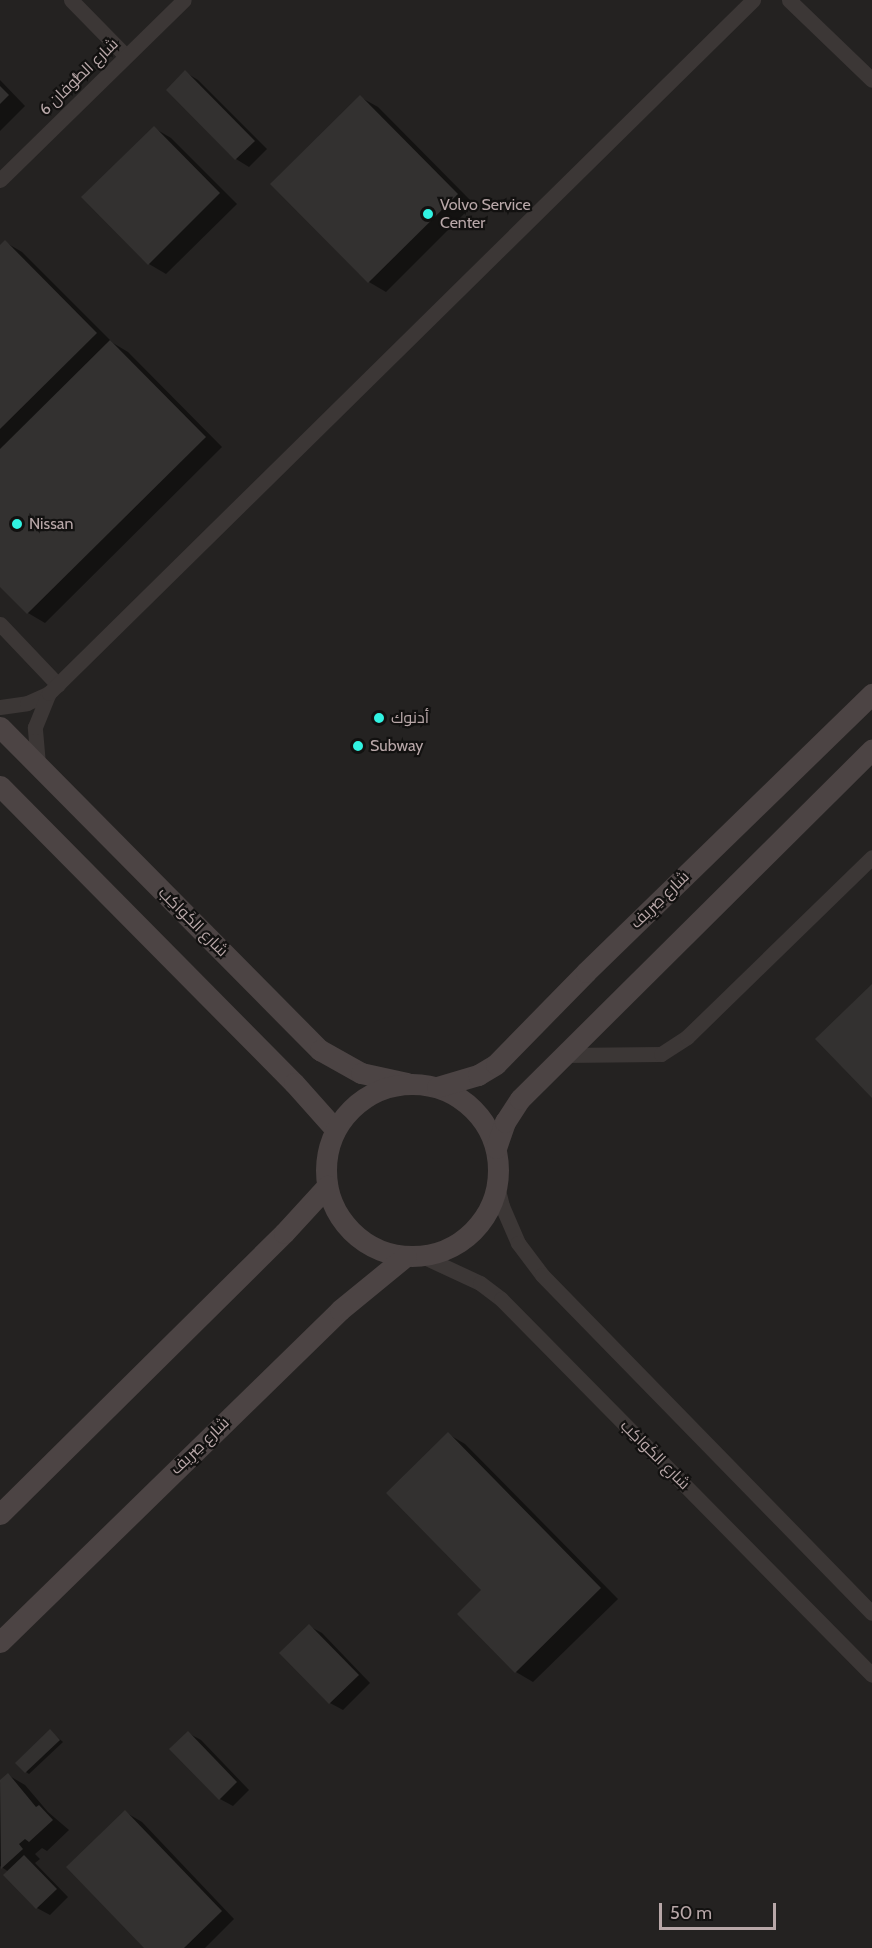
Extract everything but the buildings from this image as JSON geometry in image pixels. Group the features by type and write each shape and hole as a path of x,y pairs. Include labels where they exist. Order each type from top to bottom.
{"main road":[{"name":"شارع صِرِيف","path":"437,1087 478,1075 496,1064 586,972 872,694"},
{"name":"شارع الكَواكِب","path":"0,727 320,1050 361,1073 407,1083"},
{"path":"496,1148 512,1110 563,1055 872,750"},
{"path":"0,786 294,1083 335,1129"},
{"path":"407,1083 437,1087 468,1104 489,1131 496,1148 497,1186 483,1220 457,1245 414,1256 384,1252 363,1242 346,1227 334,1208 327,1186 325,1167 335,1129 348,1111 365,1096 386,1087 407,1083"},
{"path":"0,1514 284,1233 327,1186"},
{"name":"شارع صِرِيف","path":"0,1642 340,1310 414,1256"}],"street":[{"path":"71,0 126,56"},
{"name":"شارع الطُّوفان 6","path":"0,180 184,0"},
{"path":"38,764 35,727 38,715 53,689 753,0"},
{"path":"789,0 872,80"},
{"path":"0,624 53,689"},
{"path":"0,707 27,703 53,689"},
{"path":"563,1055 661,1054 687,1037 872,857"},
{"path":"497,1186 502,1206 518,1243 542,1275 872,1613"},
{"name":"شارع الكَواكِب","path":"414,1256 480,1283 501,1299 872,1675"}],"shaded area":[{"path":"0,0 872,0 872,1948 0,1948"}],"place":[{"name":"Volvo Service Center","path":"428,214"},
{"name":"Nissan","path":"17,524"},
{"name":"أدنوك","path":"379,718"},
{"name":"Subway","path":"358,746"}]}
